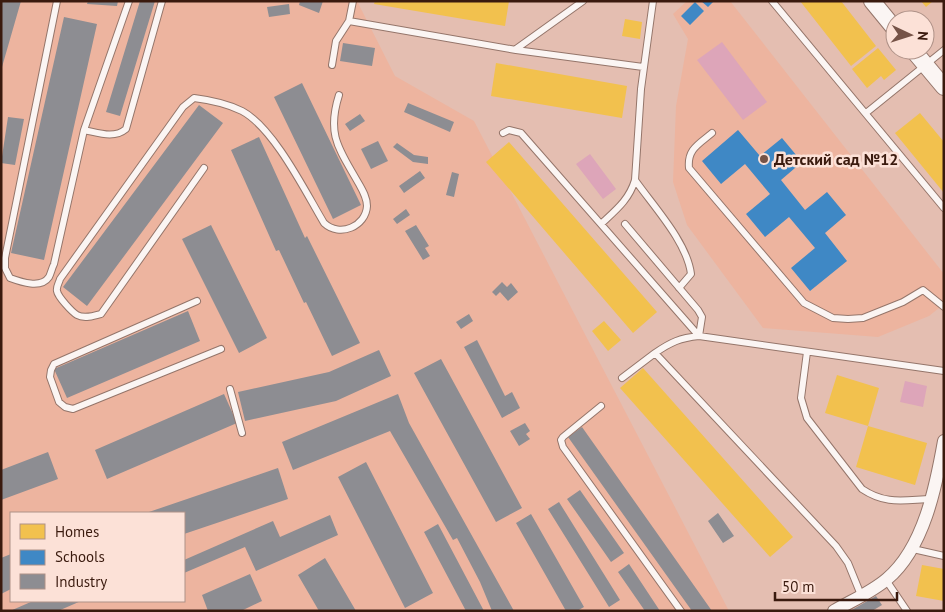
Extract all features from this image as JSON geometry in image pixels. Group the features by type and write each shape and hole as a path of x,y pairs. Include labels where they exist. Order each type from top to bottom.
{"street":[{"path":"872,1 885,16"},
{"path":"922,60 944,87"},
{"path":"834,611 886,580 913,549 931,499 944,442"}],"lane":[{"path":"58,1 5,258 5,268 10,278 23,283 41,283 49,278 54,264 84,130 129,1"},
{"path":"84,130 110,135 120,134 126,129 162,1"},
{"path":"332,65 336,40 348,21 353,1"},
{"path":"516,48 583,1"},
{"path":"601,224 623,204 631,192 635,180 643,67 653,1"},
{"path":"772,1 944,208"},
{"path":"348,21 516,50 643,67"},
{"path":"866,113 944,50"},
{"path":"204,168 101,314 92,317 78,316 67,306 57,292 57,285 60,279 183,107 194,98 210,101 243,112 260,126 284,156 324,223 330,229 339,231 348,229 358,223 364,216 367,205 364,194 336,144 334,111 339,95"},
{"path":"503,133 509,130 521,133 699,336"},
{"path":"712,133 690,152 689,168 804,303 833,318 848,320 863,318 880,312 903,302 923,290 944,307"},
{"path":"635,180 674,233 690,261 691,274 680,288"},
{"path":"625,224 680,288 702,317 699,336"},
{"path":"197,301 54,364 50,377 59,402 65,407 73,409 221,349"},
{"path":"622,378 668,344 682,338 699,336 944,371"},
{"path":"807,352 802,398 807,418 862,488 882,499 931,499"},
{"path":"655,353 836,546 848,563 861,595"},
{"path":"230,389 242,433"},
{"path":"601,406 562,436 563,447 681,611"},
{"path":"913,549 944,556"},
{"path":"886,580 908,611"}],"shaded area":[{"path":"1,1 357,1 395,76 474,121 729,611 1,611"},
{"name":"Детский сад №12","path":"687,1 730,1 944,274 944,304 929,316 878,337 763,328 687,225 673,182 676,106 688,39 673,14"},
{"path":"722,42 767,102 743,120 697,60"},
{"path":"590,154 616,189 603,199 576,164"},
{"path":"905,381 927,386 923,407 900,402"}],"building: Homes":[{"path":"375,1 509,1 505,26 374,4"},
{"path":"800,1 841,1 876,46 851,66"},
{"path":"921,1 933,1 926,7"},
{"path":"625,19 642,22 640,39 622,36"},
{"path":"878,48 885,57 885,60 888,60 896,70 884,80 881,76 867,88 852,69"},
{"path":"496,63 627,86 622,118 491,96"},
{"path":"920,113 944,142 944,193 895,133"},
{"path":"509,142 657,312 633,333 486,162"},
{"path":"604,321 621,340 608,351 592,331"},
{"path":"643,368 793,537 770,557 620,388"},
{"path":"837,375 879,388 868,426 825,413"},
{"path":"868,426 927,443 915,485 856,467"},
{"path":"922,565 944,569 944,601 916,596"}],"building: Schools":[{"path":"701,1 714,1 708,7"},
{"path":"695,2 704,11 690,25 681,16"},
{"path":"738,130 760,156 782,138 802,162 781,180 805,210 827,192 846,215 825,233 847,261 810,291 791,268 815,248 789,217 765,237 746,214 770,194 745,164 721,184 702,161"}],"building: Industry":[{"path":"1,1 21,1 2,67 1,67"},
{"path":"88,1 118,1 117,6 87,4"},
{"path":"140,1 155,1 120,116 106,112"},
{"path":"300,1 323,1 319,13 299,5"},
{"path":"289,4 290,14 269,17 267,7"},
{"path":"64,17 97,24 44,260 11,253"},
{"path":"343,43 375,48 372,66 340,61"},
{"path":"302,83 361,205 333,219 274,97"},
{"path":"408,103 454,122 450,132 404,112"},
{"path":"199,105 223,123 87,306 63,287"},
{"path":"360,114 365,121 350,131 345,124"},
{"path":"8,117 24,119 15,165 1,163"},
{"path":"259,137 305,238 307,236 360,343 332,356 279,250 276,251 231,150"},
{"path":"378,141 388,161 371,169 361,149"},
{"path":"397,143 414,155 428,157 428,164 413,162 393,147"},
{"path":"420,171 425,178 404,193 399,186"},
{"path":"452,172 459,174 454,197 446,195"},
{"path":"406,209 410,215 397,224 393,219"},
{"path":"211,225 267,338 239,353 182,239"},
{"path":"416,225 429,246 425,248 430,256 423,260 405,231"},
{"path":"502,282 507,287 511,283 518,292 508,301 500,292 496,296 492,292"},
{"path":"188,311 200,341 67,398 54,369"},
{"path":"469,314 473,321 461,329 456,322"},
{"path":"477,340 505,396 512,392 520,408 502,418 464,347"},
{"path":"379,350 391,376 336,401 245,421 238,392 329,372"},
{"path":"441,359 522,508 496,522 414,373"},
{"path":"224,394 237,423 107,479 95,450"},
{"path":"398,394 409,423 514,611 492,611 480,582 457,538 453,540 390,431 293,470 282,442"},
{"path":"525,423 530,431 526,434 530,439 519,446 510,431"},
{"path":"582,427 712,611 692,611 568,437"},
{"path":"48,452 58,479 1,500 1,470"},
{"path":"366,462 433,593 405,608 338,477"},
{"path":"278,468 288,499 185,534 185,512 149,512"},
{"path":"580,490 624,553 611,562 567,499"},
{"path":"559,502 620,600 609,607 548,509"},
{"path":"718,513 734,536 723,543 708,521"},
{"path":"531,514 584,607 577,611 566,611 516,523"},
{"path":"330,515 338,535 256,571 245,547 185,573 185,560 273,521 280,537"},
{"path":"438,524 484,611 466,611 424,532"},
{"path":"10,554 10,590 1,594 1,558"},
{"path":"325,558 356,611 319,611 298,575"},
{"path":"629,564 660,611 645,611 618,572"},
{"path":"250,574 262,601 241,611 208,611 202,595"},
{"path":"876,596 882,605 872,611 850,611"},
{"path":"31,602 79,602 58,611 10,611"}],"place":[{"name":"Детский сад №12","path":"764,159"}]}
